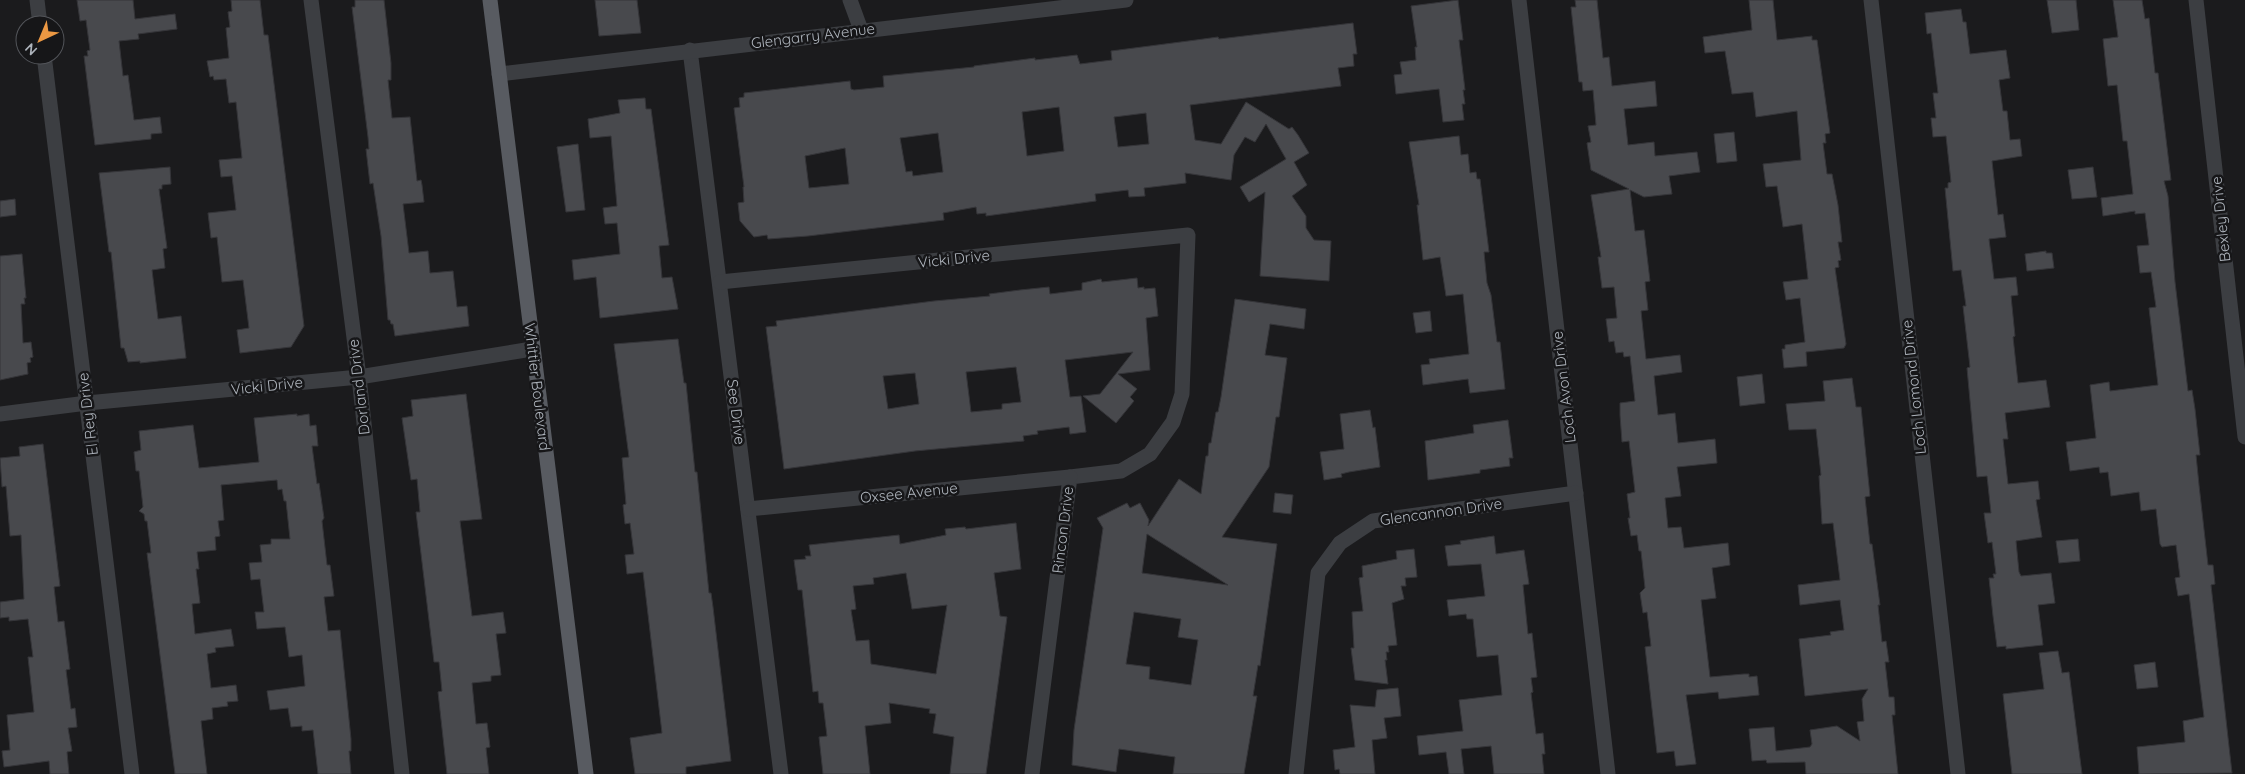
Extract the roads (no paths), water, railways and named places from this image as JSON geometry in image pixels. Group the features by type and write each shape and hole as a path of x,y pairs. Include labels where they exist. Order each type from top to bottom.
{"main road":[{"name":"Whittier Boulevard","path":"490,0 586,774"}],"street":[{"path":"37,0 39,15"},
{"name":"Dorland Drive","path":"311,0 359,377 402,774"},
{"path":"850,0 861,30"},
{"name":"Glengarry Avenue","path":"499,74 1092,2 1126,0"},
{"name":"Loch Avon Drive","path":"1518,0 1608,774"},
{"name":"Loch Lomond Drive","path":"1871,0 1958,774"},
{"name":"Bexley Drive","path":"2196,0 2245,437"},
{"name":"See Drive","path":"690,50 781,774"},
{"name":"El Rey Drive","path":"45,65 132,774"},
{"name":"Vicki Drive","path":"720,282 1188,235"},
{"name":"Rincon Drive","path":"1032,774 1070,477 1121,471 1150,454 1173,422 1182,394 1188,235"},
{"name":"Vicki Drive","path":"0,414 87,403 359,377 532,349"},
{"name":"Oxsee Avenue","path":"748,509 1070,477"},
{"name":"Glencannon Drive","path":"1296,774 1318,573 1340,542 1373,521 1576,493"}]}
